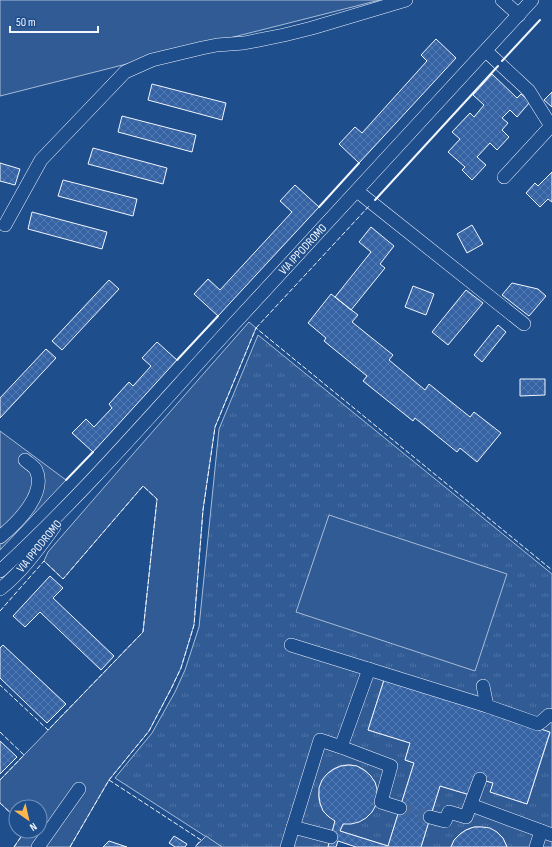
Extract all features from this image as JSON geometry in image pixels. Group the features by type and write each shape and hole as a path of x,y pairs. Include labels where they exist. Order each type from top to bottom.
{"street":[{"path":"4,225 41,160 125,72 152,60 202,48 251,42 284,35 406,0"},
{"path":"502,0 519,15"},
{"name":"VIA IPPODROMO","path":"0,570 74,499 122,448 532,0"},
{"path":"486,51 529,91 551,127 504,177"},
{"path":"357,191 524,324"},
{"path":"0,537 13,527 33,501 39,484 36,469 25,460"},
{"name":"VIA IPPODROMO","path":"0,589 35,554 74,499"},
{"path":"290,645 487,706 538,724 549,715 552,716"},
{"path":"341,747 368,669"},
{"path":"483,686 487,706"},
{"path":"287,847 320,740 391,766 381,802 400,808"},
{"path":"430,817 445,821 449,812 466,817 480,779"},
{"path":"38,847 79,789"},
{"path":"471,805 547,833 536,847"},
{"path":"293,827 331,836"}],"green space":[{"path":"258,335 552,574 552,847 507,847 502,839 489,829 476,827 470,828 459,835 451,847 421,847 440,786 470,795 475,778 493,783 491,792 527,804 550,733 384,680 368,730 410,743 405,760 414,763 388,846 340,831 343,824 377,797 374,783 368,773 359,767 349,765 338,767 329,772 322,781 319,793 321,807 335,821 328,847 222,847 115,778 152,733 175,692 185,670 199,627 219,429"}],"shaded area":[{"path":"0,0 380,0 0,96"},
{"path":"249,322 256,328 215,427 203,510 194,625 181,668 149,731 109,780 70,847 14,847 20,839 48,839 48,799 8,799 8,810 0,803 0,780 143,632 157,499 143,486 63,579 44,561 48,552"},
{"path":"0,431 66,480 0,550"},
{"path":"329,515 507,574 475,671 296,612"},
{"path":"206,836 222,847 195,847"}],"building":[{"path":"436,39 456,58 359,163 339,144 355,127 362,133 427,61 421,55"},
{"path":"492,74 517,98 521,94 530,102 517,117 510,110 502,118 508,123 502,130 509,137 497,150 490,143 477,157 486,165 472,180 462,170 465,167 448,152 460,139 452,132 470,113 474,117 484,105 473,95"},
{"path":"152,84 226,103 222,120 148,100"},
{"path":"552,92 552,107 544,100"},
{"path":"122,116 196,135 192,152 118,132"},
{"path":"93,148 167,168 163,184 88,164"},
{"path":"0,163 20,169 15,185 0,181"},
{"path":"552,172 552,202 548,199 540,207 526,193 535,183 538,186"},
{"path":"63,180 137,199 133,216 58,196"},
{"path":"295,185 319,207 218,316 194,294 208,279 220,290 292,212 280,201"},
{"path":"32,212 107,232 102,249 28,229"},
{"path":"472,225 483,244 467,253 457,234"},
{"path":"371,227 394,246 380,264 385,268 351,310 335,297 371,252 359,242"},
{"path":"109,280 119,289 62,350 52,341"},
{"path":"512,283 538,289 546,296 529,316 502,295"},
{"path":"413,286 434,294 426,315 405,307"},
{"path":"466,290 483,303 448,345 432,332"},
{"path":"331,294 358,315 352,322 393,355 389,360 425,390 429,384 470,417 474,412 501,433 477,462 460,448 457,452 415,418 413,421 363,381 367,376 324,341 326,338 308,323"},
{"path":"498,325 506,332 482,362 474,355"},
{"path":"157,342 177,360 93,452 72,433 86,419 94,427 112,408 109,404 129,382 133,386 151,366 142,358"},
{"path":"46,349 56,358 0,418 0,398"},
{"path":"520,379 545,379 545,395 520,396"},
{"path":"50,576 63,588 53,598 114,656 101,670 40,612 25,627 13,616"},
{"path":"3,645 66,704 47,723 0,678 0,648"},
{"path":"384,680 550,732 527,804 490,792 493,783 475,778 470,795 440,786 421,847 356,847 338,841 336,847 328,847 335,821 323,811 320,803 319,788 322,780 327,774 341,766 349,765 357,766 364,770 375,782 377,789 376,805 366,818 359,822 343,824 340,831 388,846 414,763 405,760 410,743 368,730"},
{"path":"0,741 17,757 0,774"},
{"path":"474,827 490,828 497,832 503,838 507,847 451,847 454,840 460,834"},
{"path":"174,836 187,844 185,847 175,847 169,843"},
{"path":"109,841 127,847 103,847"}],"tunnel":[{"path":"400,808 430,817"}],"fence":[{"path":"256,328 370,205"},
{"path":"70,847 109,780 149,731 181,668 194,625 203,510 215,427 256,328 552,570"},
{"path":"0,611 44,561 63,579 143,486 157,499 143,632 48,730 0,685"},
{"path":"0,732 24,755 0,780"},
{"path":"109,780 201,840 195,847"},
{"path":"0,803 8,810"},
{"path":"14,847 20,839"}],"wall":[{"path":"502,61 540,20"},
{"path":"375,200 498,66"},
{"path":"319,207 359,163"},
{"path":"177,360 218,316"},
{"path":"66,480 93,452"}]}
